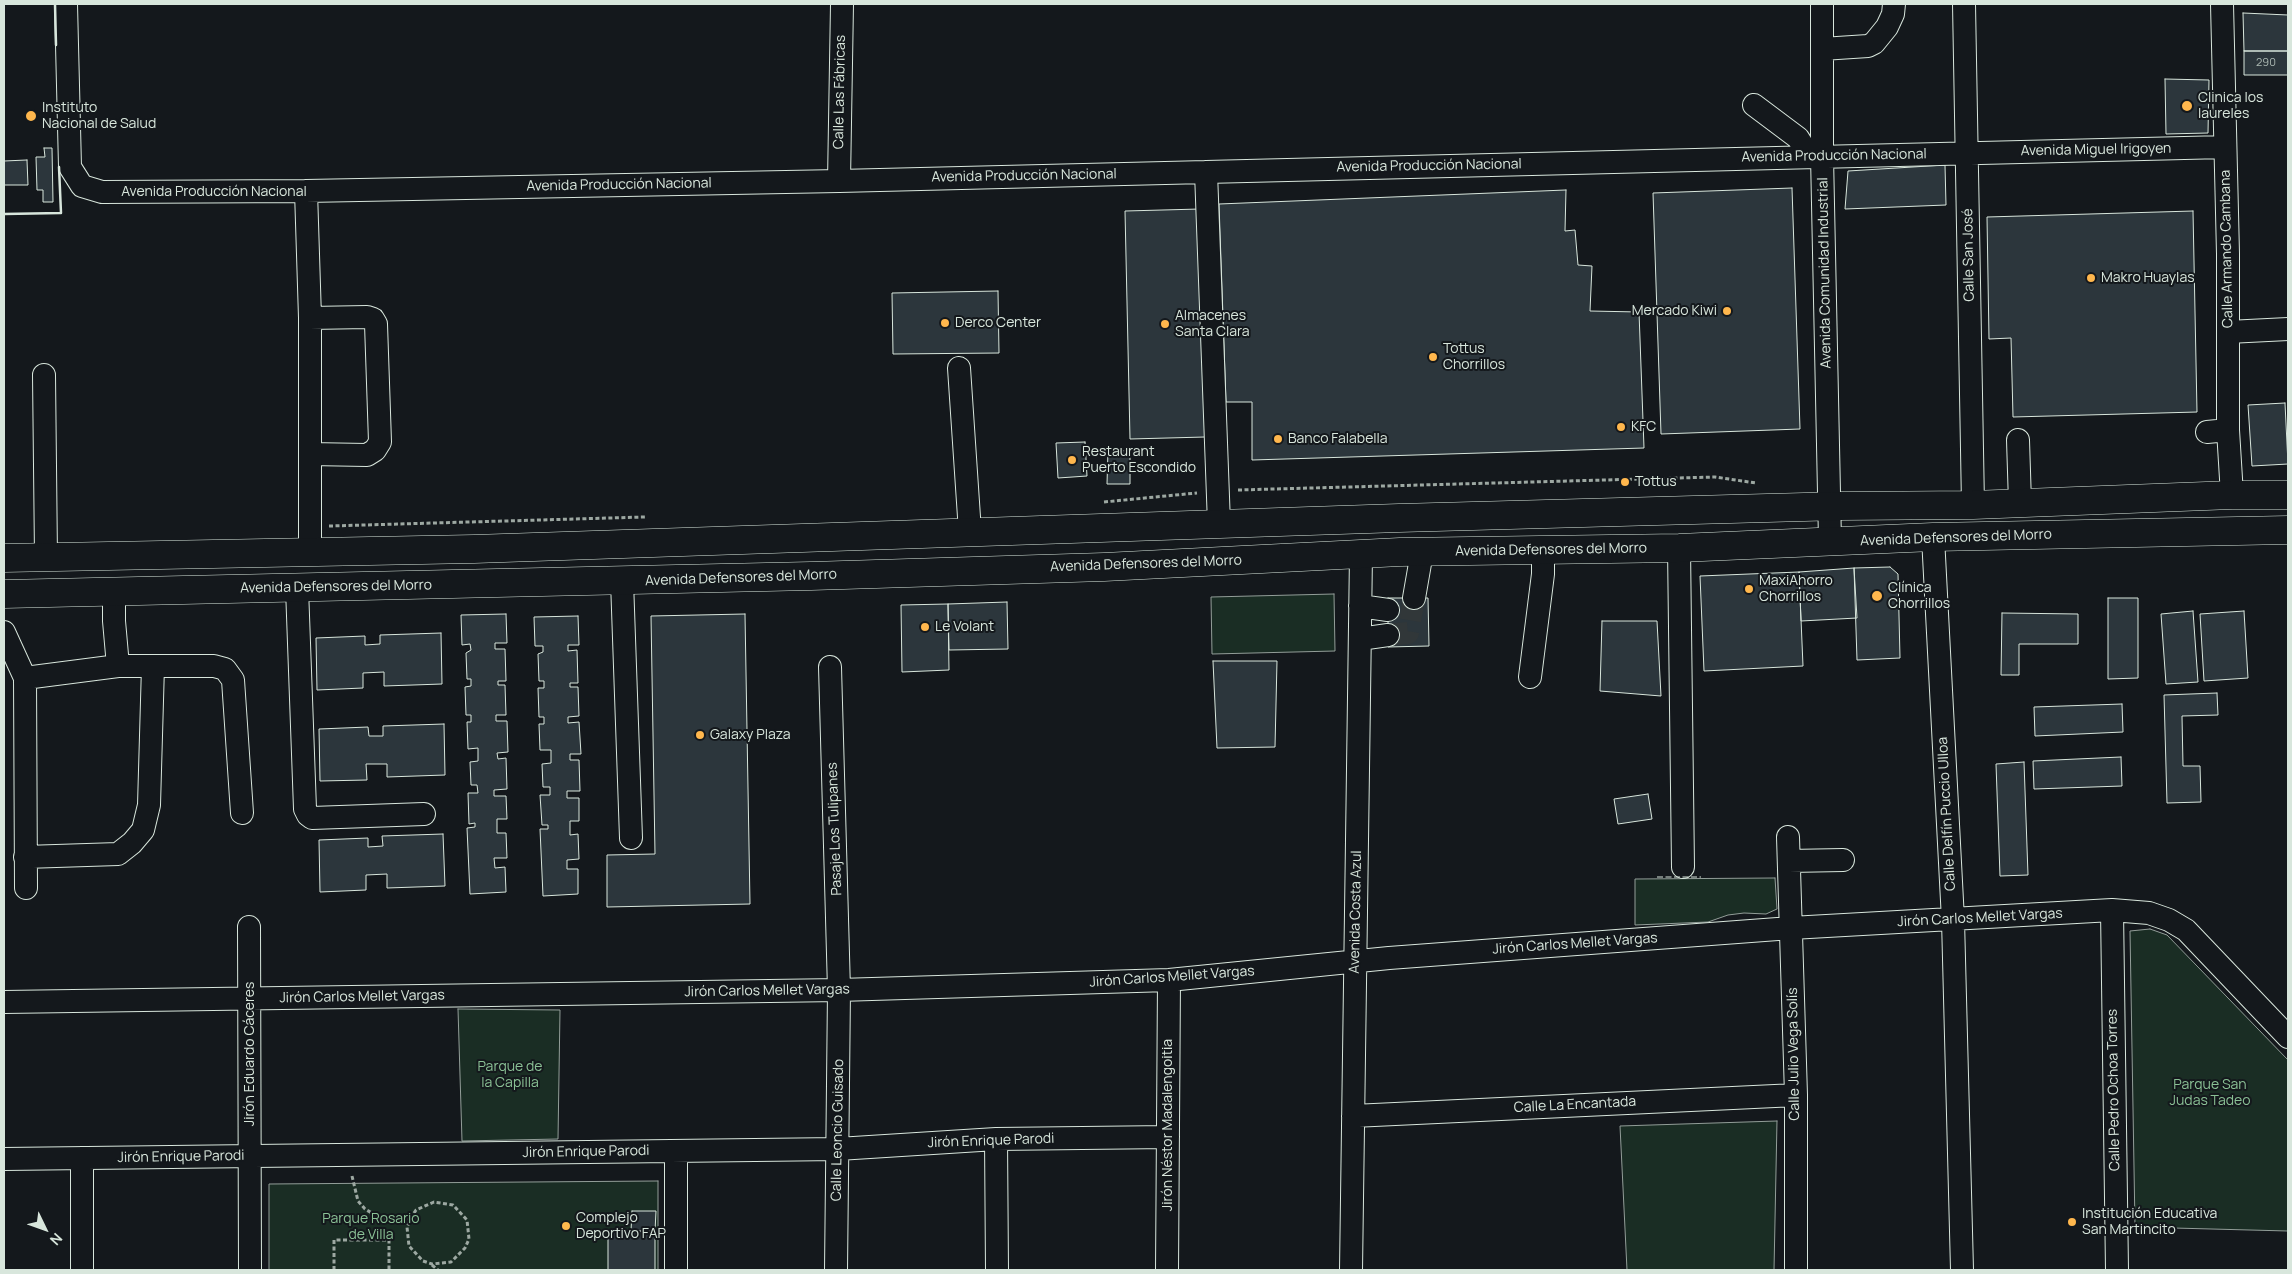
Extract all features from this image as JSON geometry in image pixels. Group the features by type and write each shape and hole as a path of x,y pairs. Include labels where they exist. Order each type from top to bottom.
{"main road":[{"path":"4,558 474,549 1219,524 1829,507 2020,504 2232,495 2288,495"},
{"name":"Avenida Defensores del Morro","path":"4,594 622,581 1104,567 1422,552 1679,548 1933,537 2288,530"},
{"path":"474,549 476,584"}],"street":[{"name":"Avenida Producción Nacional","path":"66,4 70,167 82,186 102,192 306,191 839,181 1967,153"},
{"name":"Calle Las Fábricas","path":"839,181 842,4"},
{"name":"Avenida Comunidad Industrial","path":"1822,4 1822,48 1816,156 1830,541"},
{"path":"1822,48 1868,46 1874,43 1887,27 1893,14 1894,4"},
{"name":"Calle San José","path":"1966,4 1973,505"},
{"name":"Calle Armando Cambana","path":"2222,4 2228,332 2218,431 2232,495"},
{"path":"1754,105 1798,138 1816,156"},
{"name":"Avenida Miguel Irigoyen","path":"1967,153 2225,147"},
{"path":"1206,172 1219,524"},
{"path":"306,191 310,318 310,551"},
{"path":"310,318 367,317 373,319 376,324 380,442 375,450 367,455 310,454"},
{"path":"2228,332 2288,329"},
{"path":"958,368 970,532"},
{"path":"44,374 46,557"},
{"path":"2018,440 2020,504"},
{"name":"Calle Delfín Puccio Ulloa","path":"1933,537 1952,920 1962,1270"},
{"path":"1679,548 1683,867"},
{"path":"1530,677 1543,574 1543,550"},
{"path":"1414,598 1422,552"},
{"name":"Avenida Costa Azul","path":"1351,1270 1360,554"},
{"path":"622,581 630,838"},
{"path":"297,588 305,809 308,815 312,818 424,814"},
{"path":"114,592 114,621 118,666"},
{"path":"1360,606 1388,610"},
{"path":"4,632 26,678 26,888"},
{"path":"1360,639 1388,635"},
{"path":"26,678 118,666 214,666 225,669 232,680 242,813"},
{"path":"25,856 118,854 132,843 143,830 149,805 154,666"},
{"name":"Pasaje Los Tulipanes","path":"830,667 839,990"},
{"name":"Calle Julio Vega Solís","path":"1788,837 1796,1095 1796,1270"},
{"path":"1789,861 1843,860"},
{"name":"Jirón Carlos Mellet Vargas","path":"4,1002 839,990 1169,980 1326,965 1355,960 1791,928 2112,910 2149,913 2169,920 2186,930 2288,1037"},
{"name":"Calle Pedro Ochoa Torres","path":"2112,910 2117,1270"},
{"name":"Jirón Eduardo Cáceres","path":"249,927 251,998 250,1270"},
{"name":"Jirón Néstor Madalengoitia","path":"1167,1270 1169,980"},
{"name":"Calle Leoncio Guisado","path":"836,1270 839,990"},
{"name":"Calle La Encantada","path":"1353,1116 1796,1095"},
{"name":"Jirón Enrique Parodi","path":"4,1159 838,1149 996,1139 1168,1138"},
{"path":"996,1139 997,1270"},
{"path":"676,1151 676,1270"},
{"path":"82,1158 82,1270"}],"path":[{"path":"342,1176 361,1176"},
{"path":"352,1176 354,1192 358,1201 373,1215 392,1221 410,1218"},
{"path":"434,1202 444,1202 453,1205 467,1220 469,1239 459,1256 451,1262 432,1264 423,1261 409,1246 407,1227 410,1218 416,1210 434,1202"},
{"path":"334,1270 334,1240 389,1240 389,1270"},
{"path":"432,1264 438,1270"}],"green space":[{"path":"1334,594 1335,651 1212,654 1211,597"},
{"path":"1775,878 1777,909 1766,914 1744,913 1728,915 1708,922 1635,925 1635,879"},
{"name":"Parque San Judas Tadeo","path":"2150,929 2167,935 2288,1060 2288,1231 2135,1227 2130,931"},
{"name":"Parque de la Capilla","path":"458,1009 560,1010 558,1139 462,1141"},
{"path":"1777,1121 1774,1270 1627,1270 1620,1126"},
{"name":"Parque Rosario de Villa","path":"658,1181 658,1270 269,1270 269,1184"}],"building":[{"path":"2243,13 2288,15 2288,51 2244,51"},
{"path":"2244,51 2288,51 2288,75 2244,75"},
{"name":"Clinica los laureles","path":"2165,79 2209,80 2208,133 2166,134"},
{"path":"44,148 52,148 53,202 43,202 43,190 37,190 36,157 45,157"},
{"path":"27,160 28,185 4,185 4,161"},
{"path":"1945,165 1946,205 1845,209 1848,171"},
{"name":"Mercado Kiwi","path":"1792,188 1800,429 1661,434 1653,193"},
{"name":"Tottus Chorrillos","path":"1566,190 1565,231 1575,230 1578,265 1592,266 1590,311 1639,312 1644,448 1252,460 1252,402 1226,402 1219,204"},
{"name":"Almacenes Santa Clara","path":"1200,209 1205,437 1130,439 1125,211"},
{"name":"Makro Huaylas","path":"2193,211 2197,412 2013,417 2011,338 1989,339 1987,217"},
{"name":"Derco Center","path":"998,291 999,353 893,354 892,293"},
{"path":"2285,403 2288,464 2252,466 2248,405"},
{"name":"Restaurant Puerto Escondido","path":"1085,442 1087,476 1058,478 1056,443"},
{"path":"1108,450 1130,451 1130,484 1107,484"},
{"name":"Clínica Chorrillos","path":"1890,567 1898,574 1900,658 1857,660 1854,568"},
{"path":"1854,568 1857,618 1801,621 1799,572"},
{"path":"1799,572 1803,666 1704,671 1700,576"},
{"path":"1388,598 1428,598 1429,646 1388,647"},
{"path":"2108,598 2138,598 2138,678 2108,679"},
{"path":"1007,602 1008,649 949,650 948,604"},
{"name":"Le Volant","path":"948,604 949,670 902,672 901,605"},
{"path":"2193,611 2198,682 2166,684 2161,614"},
{"path":"2244,611 2248,678 2204,681 2200,614"},
{"path":"2002,613 2078,614 2078,644 2019,644 2019,675 2001,675"},
{"path":"506,614 507,643 495,643 495,649 505,649 506,681 498,681 498,685 505,685 506,715 496,715 496,721 507,721 508,752 497,753 498,759 506,758 507,789 494,790 494,796 506,796 507,819 497,819 497,833 506,833 507,858 494,858 495,868 505,867 506,892 470,894 467,828 475,827 475,823 469,824 468,793 478,793 477,785 471,785 470,762 478,761 478,748 468,749 467,722 471,722 471,715 466,715 465,687 471,686 471,679 467,679 466,653 471,650 470,644 462,645 461,615"},
{"name":"Galaxy Plaza","path":"745,614 750,904 607,907 607,855 655,854 651,616"},
{"path":"578,616 579,645 568,645 568,651 577,650 578,683 570,683 570,687 578,687 579,716 568,717 568,723 579,722 581,754 570,754 570,760 579,760 580,791 567,791 567,798 579,798 579,821 570,821 570,835 578,834 579,859 567,860 567,869 578,869 578,894 543,896 540,829 548,829 548,825 542,825 540,795 550,795 550,787 543,787 542,764 551,763 551,750 540,750 539,724 544,724 544,717 539,717 538,688 544,688 544,681 539,681 538,654 543,652 543,646 535,646 534,617"},
{"path":"1602,621 1657,621 1661,696 1600,691"},
{"path":"441,633 442,684 384,686 384,672 363,673 363,688 317,690 316,638 365,636 365,645 380,644 380,635"},
{"path":"1213,661 1277,661 1275,747 1217,748"},
{"path":"2217,693 2218,715 2182,716 2183,766 2200,766 2201,802 2167,803 2164,695"},
{"path":"2122,704 2123,732 2035,736 2034,707"},
{"path":"444,724 445,775 387,777 387,764 366,764 367,780 320,781 319,729 368,727 369,736 383,736 383,726"},
{"path":"2121,757 2122,786 2034,789 2033,761"},
{"path":"2024,762 2028,875 2000,876 1996,764"},
{"path":"1648,794 1652,819 1618,824 1614,799"},
{"path":"443,834 445,886 387,888 387,874 366,875 366,890 320,892 319,840 368,838 368,847 383,846 382,836"},
{"path":"632,1211 656,1211 655,1231 631,1231"},
{"path":"608,1231 655,1231 655,1270 608,1270"}],"tunnel":[{"path":"1388,635 1408,633 1414,598"}],"fence":[{"path":"1657,877 1701,877"}],"wall":[{"path":"55,4 56,45"},
{"path":"4,214 61,213 59,167"}],"place":[{"name":"Clinica los laureles","path":"2187,106"},
{"name":"Instituto Nacional de Salud","path":"31,116"},
{"name":"Makro Huaylas","path":"2091,278"},
{"name":"Mercado Kiwi","path":"1727,311"},
{"name":"Derco Center","path":"945,323"},
{"name":"Almacenes Santa Clara","path":"1165,324"},
{"name":"Tottus Chorrillos","path":"1433,357"},
{"name":"KFC","path":"1621,427"},
{"name":"Banco Falabella","path":"1278,439"},
{"name":"Restaurant Puerto Escondido","path":"1072,460"},
{"name":"Tottus","path":"1625,482"},
{"name":"MaxiAhorro Chorrillos","path":"1749,589"},
{"name":"Clínica Chorrillos","path":"1877,596"},
{"name":"Le Volant","path":"925,627"},
{"name":"Galaxy Plaza","path":"700,735"},
{"name":"Institución Educativa San Martincito","path":"2072,1222"},
{"name":"Complejo Deportivo FAP","path":"566,1226"}]}
